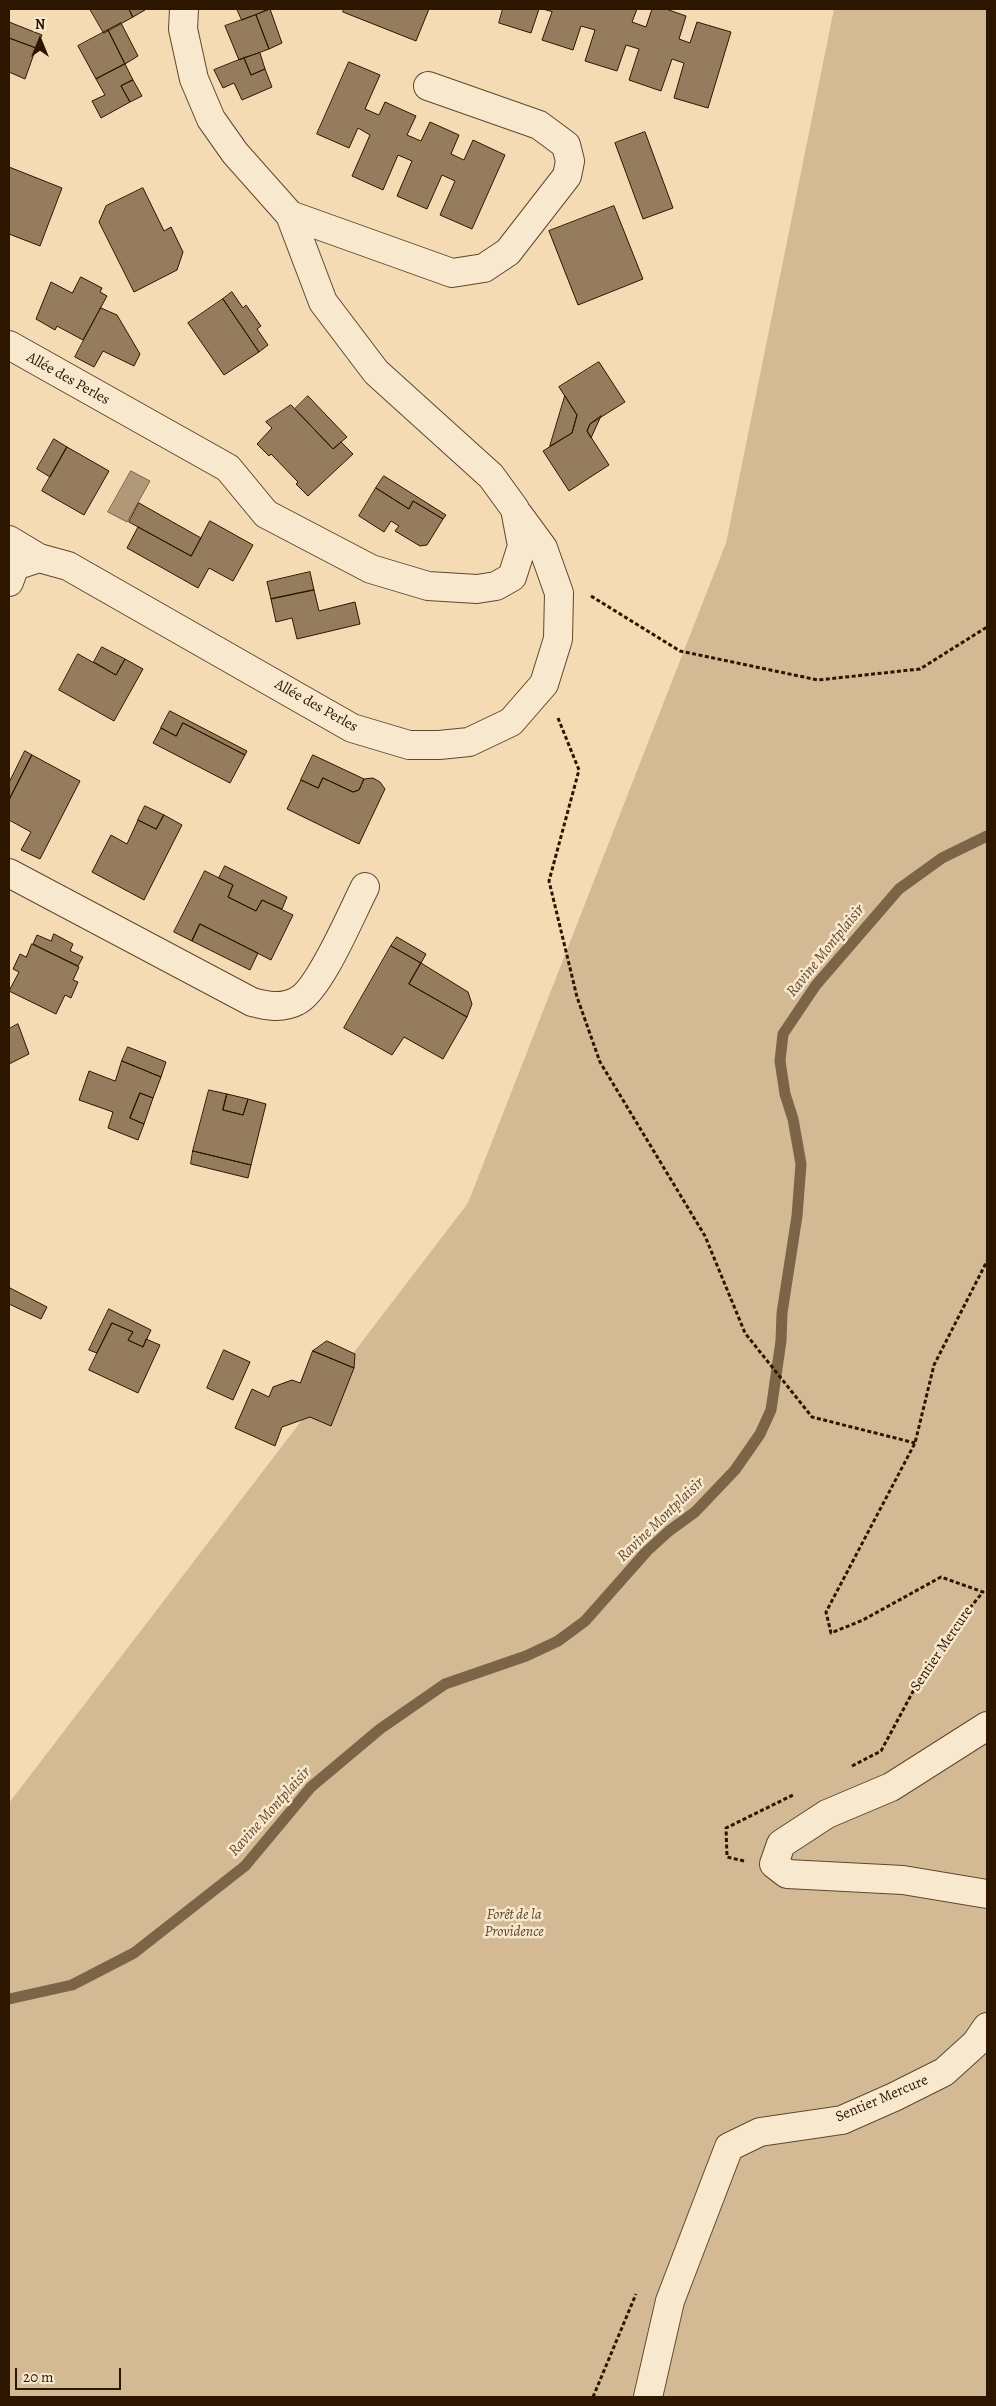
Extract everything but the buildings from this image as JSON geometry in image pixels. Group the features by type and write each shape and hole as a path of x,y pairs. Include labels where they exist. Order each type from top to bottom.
{"street":[{"name":"Allée des Perles","path":"9,540 39,558 68,566 352,728 380,738 409,745 469,742 511,722 544,684 558,639 559,593 543,548 491,476 376,372 323,302 290,215 235,154 210,119 194,79 184,29 184,9"},
{"path":"290,215 452,274 484,268 508,252 567,176 570,160 566,145 539,125 428,86"},
{"name":"Allée des Perles","path":"9,345 228,468 266,514 371,569 428,586 477,589 496,586 512,577 522,546 515,509"},
{"path":"9,582 15,566 39,558"},
{"path":"9,873 252,1002 276,1007 297,1001 310,990 320,975 365,886"},
{"path":"987,1726 891,1787 827,1814 780,1844 774,1864 787,1874 903,1880 987,1894"},
{"name":"Sentier Mercure","path":"648,2397 670,2301 729,2147 760,2132 842,2120 894,2097 944,2072 976,2043 987,2027"}],"path":[{"path":"552,572 680,651 818,680 920,670 987,627"},
{"path":"544,684 579,770 549,881 577,997 600,1062 705,1236 745,1333 812,1417 916,1443"},
{"name":"Sentier Mercure","path":"846,1768 881,1752 924,1671 954,1627 983,1592 941,1577 863,1620 831,1633 826,1612 916,1443 934,1365 987,1260"},
{"path":"774,1864 757,1864 727,1857 726,1828 795,1794"}],"green space":[{"name":"Forêt de la Providence","path":"834,9 987,9 987,2397 9,2397 9,1803 468,1203 726,543"}],"shaded area":[{"path":"131,471 150,481 127,522 108,512"}],"waterway":[{"name":"Ravine Montplaisir","path":"9,1999 72,1985 134,1953 245,1866 311,1787 380,1729 445,1684 526,1656 558,1641 585,1621 647,1551 669,1531 695,1512 735,1470 760,1434 771,1410 781,1341 782,1313 797,1216 801,1164 793,1119 785,1094 780,1061 783,1034 816,985 899,889 942,858 987,836"}]}
